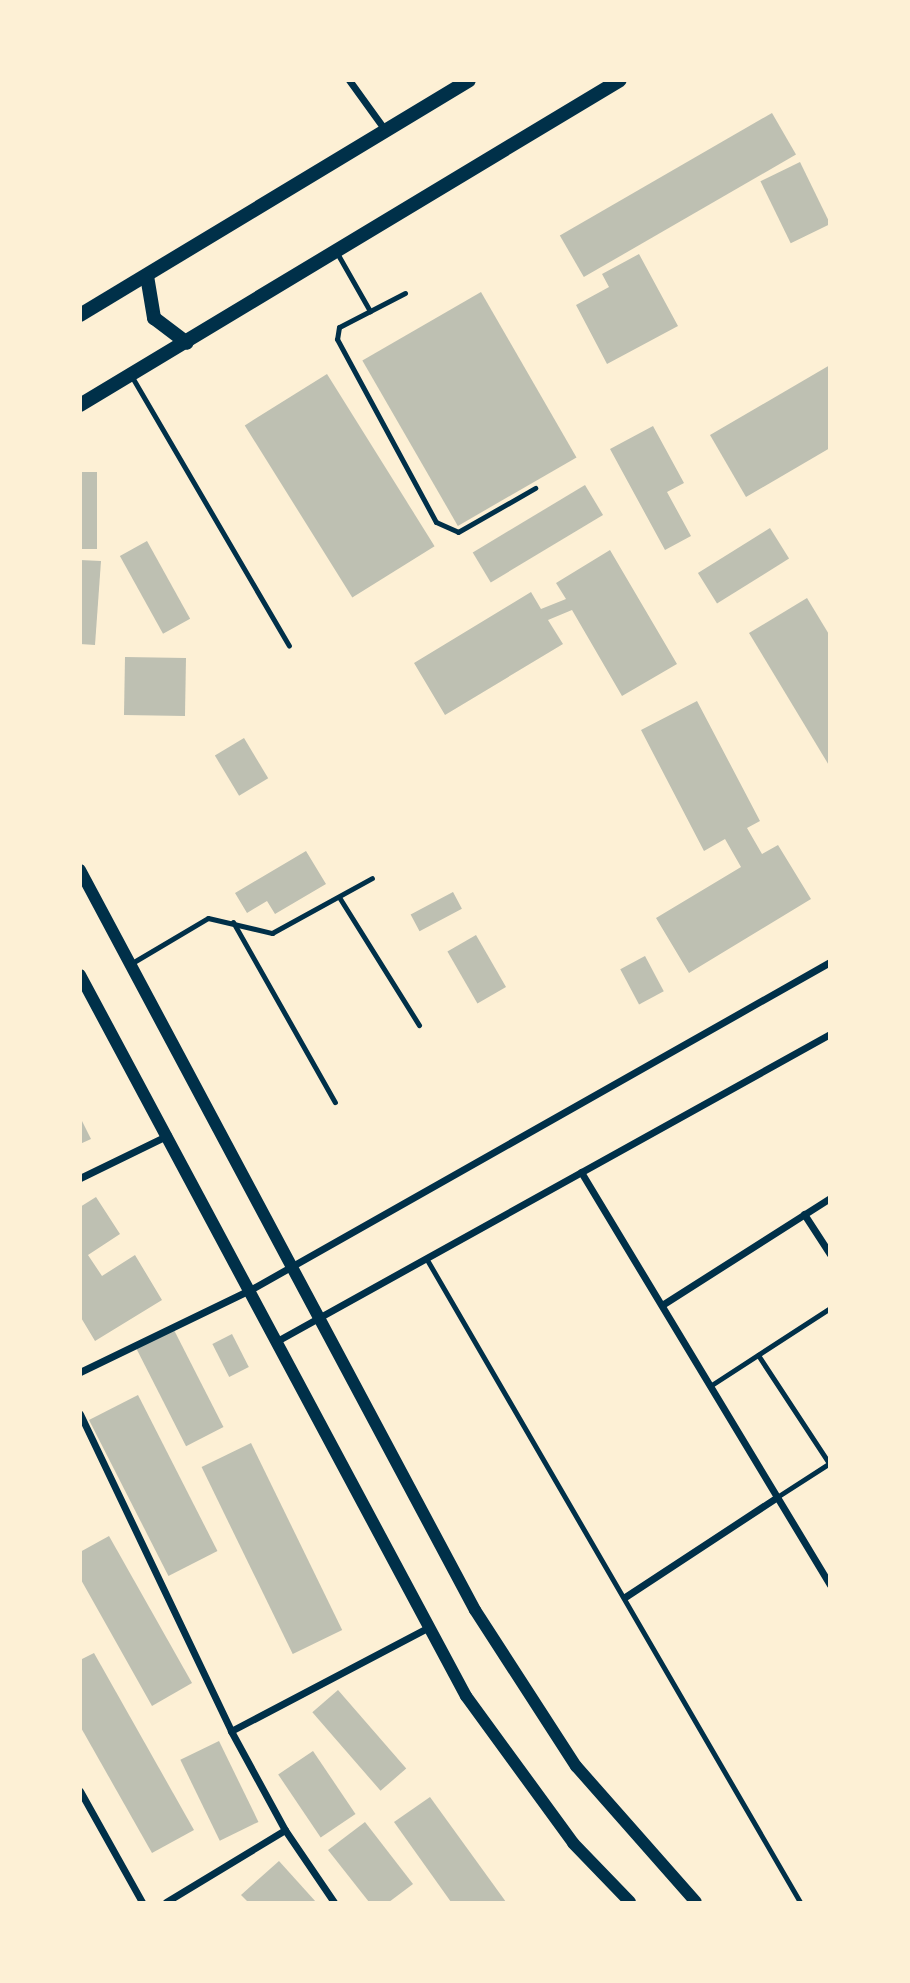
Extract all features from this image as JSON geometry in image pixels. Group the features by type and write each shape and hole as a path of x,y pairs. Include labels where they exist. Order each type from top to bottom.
{"main road":[{"path":"80,315 468,80"},
{"path":"80,405 337,253 620,80"},
{"path":"147,276 154,318 187,343"}],"street":[{"path":"349,80 386,131"},
{"path":"80,870 322,1316 475,1610 542,1717 612,1812 696,1902"},
{"path":"80,1372 250,1290 830,961"},
{"path":"80,975 169,1134 429,1627 499,1747 573,1843 630,1902"},
{"path":"277,1341 830,1034"},
{"path":"80,1178 169,1134"},
{"path":"581,1172 830,1585"},
{"path":"662,1305 830,1198"},
{"path":"804,1214 830,1254"},
{"path":"80,1414 231,1731 285,1830 334,1902"},
{"path":"625,1597 777,1497"},
{"path":"231,1731 429,1627"},
{"path":"80,1791 142,1902"},
{"path":"166,1902 285,1830"}],"lane":[{"path":"337,253 370,311"},
{"path":"405,293 339,327 337,339 441,529 458,533 535,488"},
{"path":"131,375 289,646"},
{"path":"132,963 208,918 232,920 251,932 272,933 372,878"},
{"path":"339,897 419,1025"},
{"path":"232,920 335,1102"},
{"path":"426,1258 800,1902"},
{"path":"710,1385 830,1308"},
{"path":"758,1355 829,1463 777,1497"}],"building":[{"path":"772,113 796,155 584,277 560,236"},
{"path":"800,162 830,224 791,243 760,181"},
{"path":"639,254 678,326 607,364 576,305 609,287 602,274"},
{"path":"481,292 576,457 458,526 362,361"},
{"path":"830,365 830,448 746,497 710,435"},
{"path":"327,374 435,546 352,598 245,425"},
{"path":"653,426 684,483 667,492 691,536 665,550 610,449"},
{"path":"80,472 97,472 97,549 80,549"},
{"path":"585,485 603,515 491,582 473,552"},
{"path":"770,528 789,559 717,604 698,573"},
{"path":"147,541 190,619 163,634 120,556"},
{"path":"610,550 677,664 622,696 572,610 548,620 563,644 445,715 414,663 531,592 541,609 566,599 556,583"},
{"path":"80,560 101,561 95,645 80,644"},
{"path":"807,598 830,636 830,767 749,633"},
{"path":"125,657 186,658 185,716 124,715"},
{"path":"697,701 760,821 747,828 762,854 778,845 811,899 689,973 656,918 741,867 725,839 704,851 641,730"},
{"path":"244,738 268,778 239,796 215,756"},
{"path":"306,851 326,884 275,914 267,901 247,913 235,893"},
{"path":"453,892 462,909 420,931 411,915"},
{"path":"476,935 506,987 477,1003 447,952"},
{"path":"645,956 664,991 639,1004 620,969"},
{"path":"80,1117 91,1139 80,1144"},
{"path":"96,1197 120,1234 88,1255 102,1276 135,1255 162,1300 95,1341 80,1316 80,1207"},
{"path":"174,1330 223,1427 186,1446 137,1349"},
{"path":"232,1334 249,1367 229,1377 212,1344"},
{"path":"138,1395 217,1551 168,1576 89,1420"},
{"path":"251,1443 342,1630 293,1654 202,1467"},
{"path":"109,1536 192,1683 152,1706 80,1578 80,1552"},
{"path":"94,1653 194,1830 152,1853 80,1726 80,1660"},
{"path":"338,1690 406,1768 381,1791 312,1712"},
{"path":"219,1741 258,1822 220,1841 180,1760"},
{"path":"313,1751 355,1814 321,1837 278,1774"},
{"path":"430,1797 506,1902 451,1902 394,1822"},
{"path":"365,1822 413,1884 389,1902 369,1902 328,1850"},
{"path":"279,1861 316,1902 248,1902 241,1895"}]}
